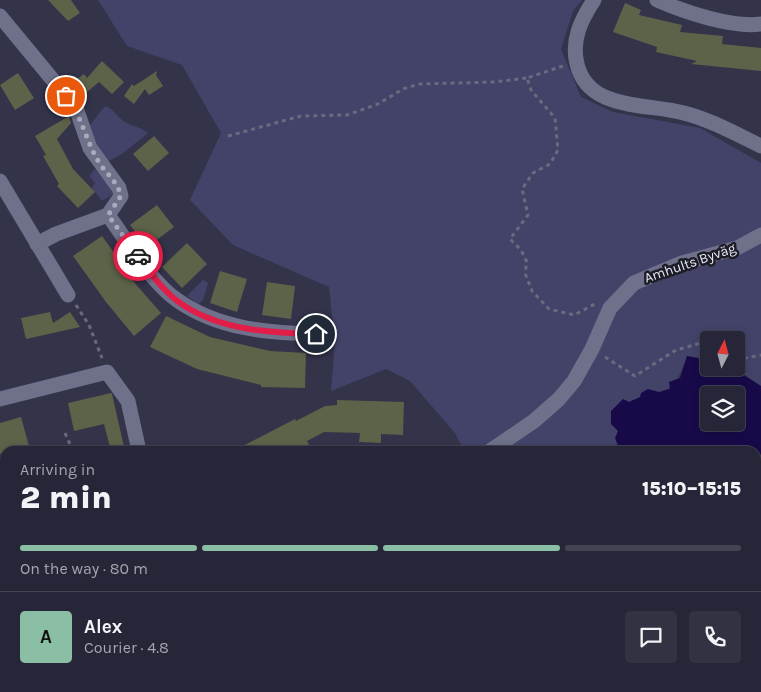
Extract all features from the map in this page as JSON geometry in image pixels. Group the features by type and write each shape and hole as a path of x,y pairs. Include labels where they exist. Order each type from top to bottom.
{"street":[{"path":"594,0 581,22 576,36 576,62 579,73 588,88 620,103 684,113 710,122 761,146"},
{"path":"657,0 701,15 735,23 761,24"},
{"path":"0,16 76,108 90,148 119,188 121,196 108,215 56,234 37,244"},
{"path":"0,181 68,295"},
{"path":"108,215 163,287 182,303 215,320 245,328 316,334"},
{"name":"Amhults Byväg","path":"497,446 534,421 559,399 574,381 592,349 609,312 634,283 682,263 737,248 761,235"},
{"path":"0,399 107,372 128,401 138,446"}],"path":[{"path":"228,136 301,116 347,115 378,104 403,89 419,84 494,82 526,78 576,62"},
{"path":"526,78 532,90 555,118 558,150 550,164 534,173 522,190 528,215 510,239 521,250 527,262 525,273 532,291 549,309 574,315 595,304 609,312"},
{"path":"68,295 90,324 107,372"},
{"path":"592,349 635,376 676,350 700,343"},
{"path":"745,358 761,355"},
{"path":"65,432 71,446"}],"shaded area":[{"path":"98,0 582,0 573,11 561,49 581,97 613,112 700,128 761,163 761,386 731,376 745,376 745,331 700,331 700,359 687,357 681,371 671,386 666,390 629,402 623,399 618,431 620,446 462,446 455,433 410,381 386,369 331,391 335,343 329,287 233,245 190,200 221,133 182,65 127,46"},
{"path":"105,106 125,122 148,133 122,154 107,162 100,155 90,125"},
{"path":"95,169 112,188 112,195 102,201 92,188 95,183 89,176"},
{"path":"203,280 208,283 203,300 198,304 187,296"},
{"path":"687,356 700,358 700,376 745,376 761,386 761,446 618,446 615,438 618,431 611,424 611,411 623,399 629,402 640,397 641,393 648,389 659,392 670,389 669,382 680,378"}],"building":[{"path":"48,0 71,0 80,13 68,21"},
{"path":"625,3 641,10 639,15 682,25 680,32 723,36 722,44 761,48 761,71 691,64 697,61 656,52 657,47 613,32"},
{"path":"102,61 124,82 112,94 99,82 80,98 69,85 84,74 87,78"},
{"path":"157,71 156,75 163,86 149,95 145,89 134,104 124,96 132,84 134,86"},
{"path":"18,73 34,98 15,110 0,85"},
{"path":"69,116 71,123 57,139 73,169 95,192 78,208 57,186 59,184 43,156 46,155 35,136"},
{"path":"154,136 169,153 148,171 133,154"},
{"path":"157,205 174,227 147,247 130,225"},
{"path":"102,236 128,272 126,273 161,313 134,336 106,302 73,256"},
{"path":"187,243 207,264 182,288 162,267"},
{"path":"220,271 247,279 237,312 210,303"},
{"path":"267,282 295,286 291,319 262,315"},
{"path":"50,312 53,323 70,312 80,327 26,339 21,318"},
{"path":"166,316 210,337 270,351 306,353 305,388 261,387 261,385 197,369 150,347"},
{"path":"111,393 124,446 110,446 104,424 74,431 68,403"},
{"path":"337,400 404,402 403,435 381,434 381,443 359,442 360,433 324,432 307,441 310,446 243,446 295,419 296,421 325,406 337,405"},
{"path":"21,417 29,446 0,446 0,423"}],"way so far":[{"path":"66,96 76,108 90,148 101,166 119,188 121,196 108,215 138,256"}],"route":[{"path":"138,256 176,300 215,320 270,332 316,334"}]}
